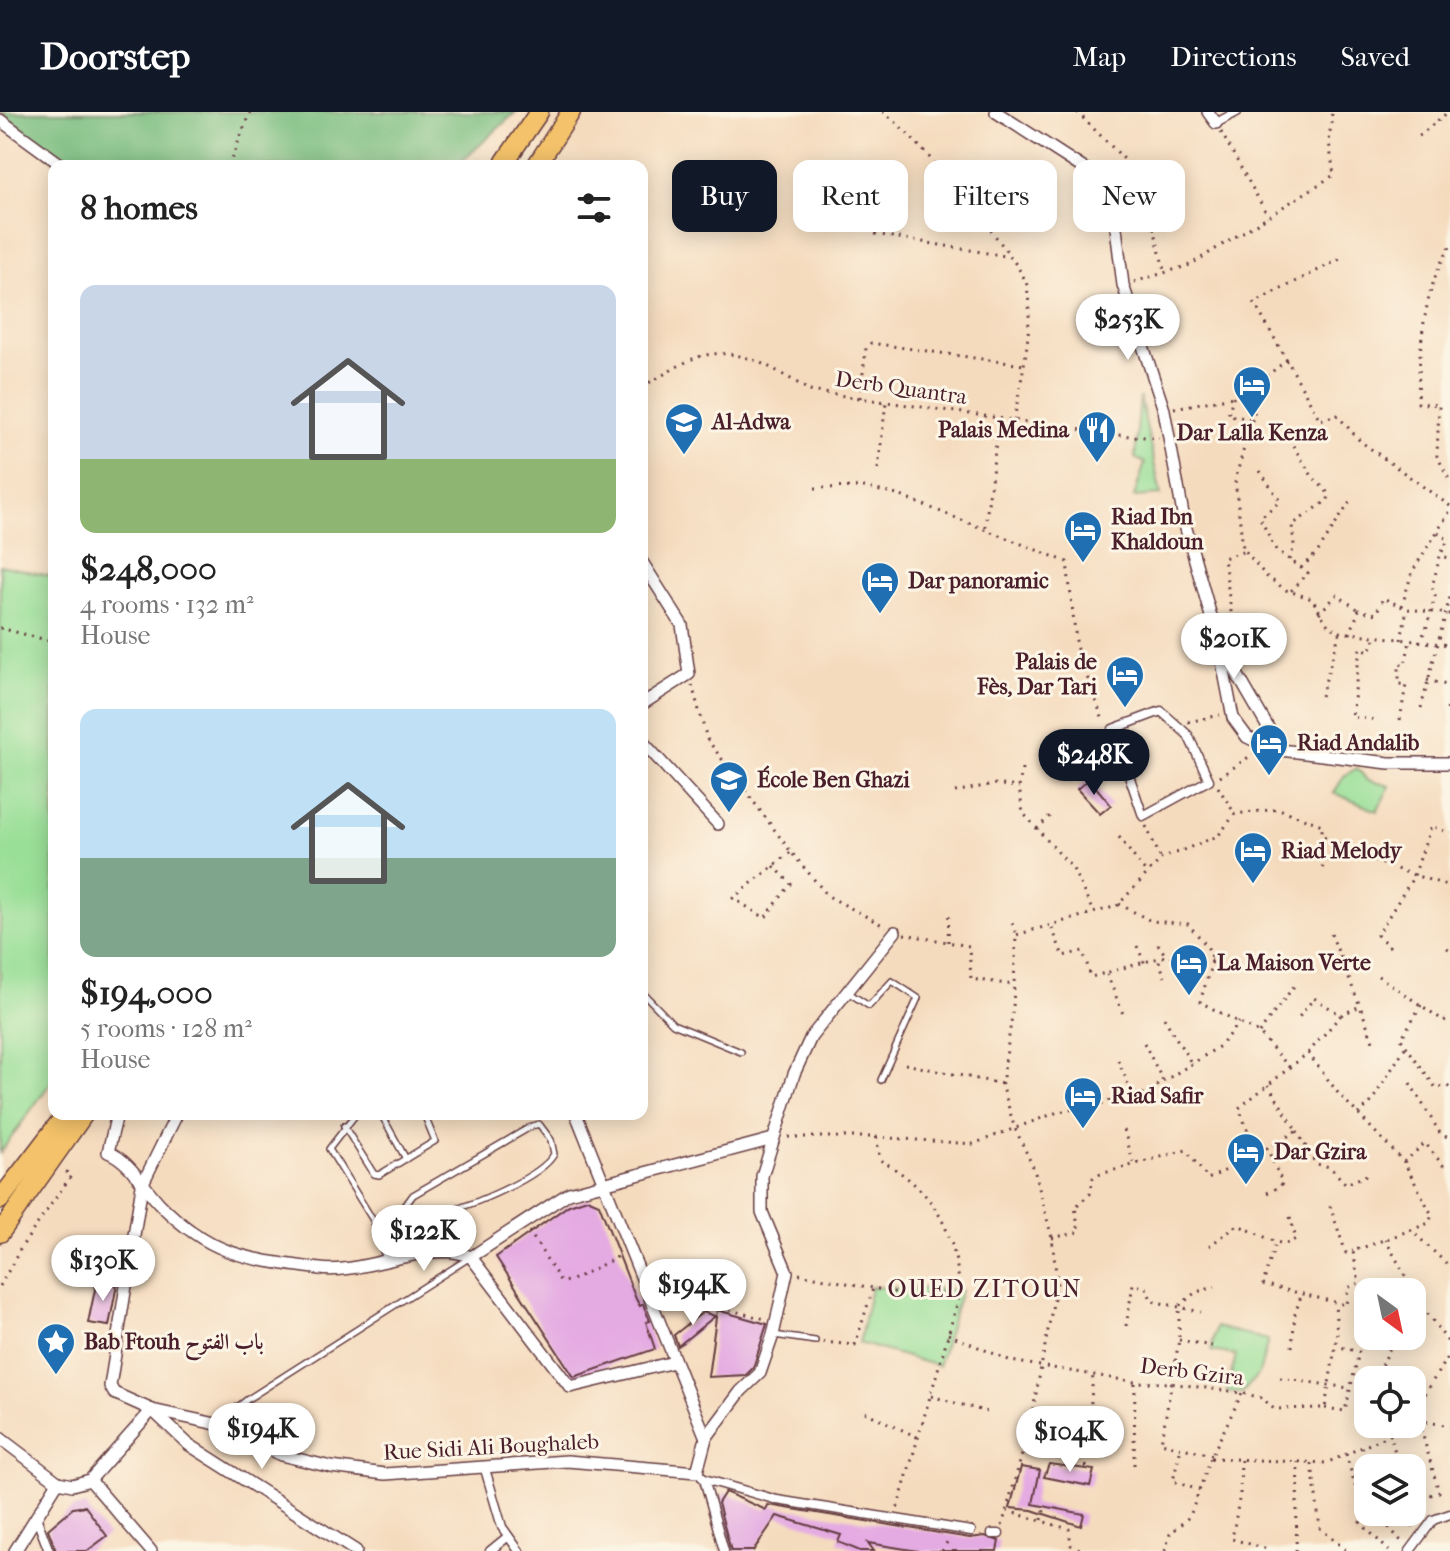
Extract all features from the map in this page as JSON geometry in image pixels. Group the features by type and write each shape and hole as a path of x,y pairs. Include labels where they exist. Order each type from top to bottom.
{"main road":[{"path":"506,160 539,112"},
{"path":"540,160 571,112"},
{"path":"0,1200 61,1120"},
{"path":"0,1233 80,1120"}],"street":[{"path":"996,112 1089,172 1099,182 1115,220 1123,285 1164,410 1185,525 1237,722 1255,743 1281,750 1389,763 1450,763"},
{"path":"1208,112 1216,123 1237,112"},
{"path":"0,120 55,160"},
{"path":"648,571 682,625 689,674 648,700"},
{"path":"1218,641 1281,750"},
{"path":"1231,708 1237,699 1256,704"},
{"path":"1237,722 1252,723 1256,704"},
{"path":"1161,711 1188,735 1209,780 1189,791 1143,816 1113,729 1161,711"},
{"path":"648,748 718,824"},
{"path":"724,1551 701,1475 706,1438 741,1391 760,1373 773,1335 787,1272 762,1212 762,1176 794,1074 811,1037 895,932"},
{"path":"116,1120 108,1152 120,1157 142,1185 201,1241 231,1254 325,1270 450,1251 471,1257 570,1387 674,1362"},
{"path":"174,1120 142,1185 110,1377 114,1393 152,1410 188,1444 356,1551"},
{"path":"578,1120 706,1438"},
{"path":"471,1257 569,1193 773,1139"},
{"path":"0,1438 58,1482 72,1485 90,1480 152,1410"},
{"name":"Rue Sidi Ali Boughaleb","path":"152,1410 216,1424 281,1455 331,1467 385,1474 567,1461 701,1475"},
{"path":"485,1469 506,1538 519,1551"},
{"path":"701,1475 777,1500 971,1531"},
{"path":"90,1480 151,1551"},
{"path":"15,1551 58,1482"},
{"path":"1410,1551 1433,1520 1450,1514"},
{"path":"36,1517 49,1551"},
{"path":"490,1551 506,1538"}],"lane":[{"path":"848,992 869,1006 892,981 918,998 881,1080"},
{"path":"648,998 673,1024 741,1052"},
{"path":"350,1120 329,1149 374,1222 387,1263"},
{"path":"384,1120 406,1159"},
{"path":"344,1126 374,1174 379,1175 435,1141 426,1120"},
{"path":"374,1222 447,1211 493,1194 545,1165 554,1154 551,1140 539,1124 532,1126 413,1195 396,1218"},
{"path":"396,1218 411,1257"},
{"path":"216,1424 248,1399 471,1257"},
{"path":"773,1335 815,1341"}],"path":[{"path":"231,160 250,112"},
{"path":"883,112 907,133 1011,257 1028,289 1030,327 1014,421"},
{"path":"1077,112 1142,177 1165,274"},
{"path":"1123,285 1190,265 1334,175 1329,142 1332,112"},
{"path":"1419,136 1448,112"},
{"path":"1216,123 1268,216"},
{"path":"875,234 1011,257"},
{"path":"1450,247 1441,260 1419,343 1418,403 1439,405 1437,456 1450,481"},
{"path":"1344,257 1254,303 1320,420 1337,415 1360,441 1450,509 1412,572 1401,640"},
{"path":"860,399 866,348 871,343 1023,365"},
{"name":"Derb Quantra","path":"648,383 699,357 720,355 747,358 771,367 810,391 1117,435 1170,439"},
{"path":"1287,360 1264,378 1235,480 1245,551 1266,576 1290,592 1312,599 1328,625 1340,632 1375,639 1450,645"},
{"path":"1240,373 1228,415 1252,419"},
{"path":"1164,410 1233,397"},
{"path":"878,469 886,402"},
{"path":"985,527 999,418"},
{"path":"1290,560 1294,545 1292,525 1328,500 1329,494 1312,476 1292,444"},
{"path":"1260,471 1280,501 1260,518 1276,550 1308,573 1290,592"},
{"path":"815,488 864,487 901,496 962,523 985,527 1067,562 1077,649 1106,727"},
{"path":"1301,568 1317,553 1350,502"},
{"path":"1419,642 1431,611 1440,556 1448,540 1438,532"},
{"path":"1218,641 1229,636 1233,627 1224,558 1245,551"},
{"path":"1440,556 1450,558"},
{"path":"1319,613 1337,595 1359,610 1376,614 1383,598 1405,608 1448,613"},
{"path":"1421,708 1435,643 1448,613 1450,597"},
{"path":"1350,634 1359,610"},
{"path":"0,628 48,640"},
{"path":"1321,696 1340,632"},
{"path":"1375,639 1370,651 1360,648 1352,717 1376,720"},
{"path":"1400,720 1406,685 1399,684 1399,664 1405,665 1410,641"},
{"path":"689,674 707,739 791,852 828,896 895,932 970,947 973,981 1015,985"},
{"path":"1427,680 1450,686"},
{"path":"1447,710 1450,700"},
{"path":"1022,769 1019,787 1023,813 1073,869 1093,912"},
{"path":"1214,781 1235,814"},
{"path":"955,792 994,784 1019,787"},
{"path":"1016,936 1119,904 1161,859 1218,836 1235,814 1279,809 1322,825 1323,836 1337,843 1414,876 1450,886"},
{"path":"1037,829 1054,812"},
{"path":"1143,820 1161,859"},
{"path":"1390,947 1377,935 1414,876 1431,826 1450,833"},
{"path":"1119,837 1146,873"},
{"path":"1322,868 1337,843"},
{"path":"774,866 791,884 765,918 733,898 791,852"},
{"path":"1119,904 1151,921 1185,923 1207,946 1213,959 1200,1002 1259,1033 1290,1068"},
{"path":"948,942 949,911"},
{"path":"996,1534 1030,1426 1057,1282 1052,1238 1034,1169 1014,1126 1002,1084 1015,985 1016,936 1012,923"},
{"path":"1051,927 1063,956 1083,951 1091,977 1159,961 1166,956 1233,963"},
{"path":"1331,934 1373,1041"},
{"path":"1158,944 1166,956"},
{"path":"1137,946 1145,964"},
{"path":"1159,961 1165,977"},
{"path":"1107,974 1123,1014"},
{"path":"1378,976 1444,1021 1450,1017"},
{"path":"1259,1033 1297,982"},
{"path":"1299,1017 1314,998 1341,1015"},
{"path":"1421,1005 1401,1039 1436,1088 1446,1085 1450,1088"},
{"path":"1052,1238 1079,1232 1075,1207 1092,1191 1093,1178 1186,1150 1208,1179 1254,1158 1258,1153 1237,1111 1308,1053 1341,1015 1360,1006"},
{"path":"1164,1018 1193,1066"},
{"path":"1118,1060 1130,1089 1137,1096 1193,1066 1220,1046 1239,1022"},
{"path":"1144,1043 1163,1081"},
{"path":"1358,1114 1379,1091 1406,1046"},
{"path":"1308,1053 1358,1114 1404,1162 1432,1215 1429,1223 1346,1253 1330,1206"},
{"path":"905,1064 1002,1084"},
{"path":"1410,1083 1440,1133 1450,1139"},
{"path":"1268,1085 1316,1164 1330,1167 1346,1184 1369,1174"},
{"path":"773,1139 876,1137 973,1144 1003,1134 1014,1126 1058,1112 1103,1104 1130,1089"},
{"path":"1124,1130 1134,1165"},
{"path":"1267,1193 1281,1186 1282,1182 1267,1148 1297,1131"},
{"path":"876,1137 880,1160 922,1190 943,1221 958,1256 960,1294 894,1517"},
{"path":"1404,1162 1425,1143 1446,1169"},
{"path":"0,1286 22,1246 71,1176 63,1169 71,1159"},
{"path":"1209,1246 1238,1225 1285,1244 1296,1239 1290,1217"},
{"path":"523,1222 561,1282 570,1281 630,1250"},
{"path":"1411,1230 1450,1267"},
{"path":"1385,1239 1407,1278"},
{"path":"1276,1242 1263,1284 1335,1303 1348,1303 1348,1288 1359,1284 1353,1251"},
{"path":"787,1272 903,1294 960,1294"},
{"path":"1126,1326 1133,1284 1146,1288 1152,1301 1201,1312"},
{"path":"1179,1306 1196,1292 1215,1287"},
{"path":"815,1341 855,1345 873,1288"},
{"path":"647,1294 664,1291 776,1322"},
{"path":"1292,1347 1295,1314 1301,1296"},
{"path":"1335,1303 1336,1345 1326,1383 1325,1408 1345,1411 1359,1352 1336,1345"},
{"path":"1179,1306 1179,1340 1161,1443 1181,1450 1241,1460 1326,1463 1380,1438"},
{"path":"1426,1311 1450,1345"},
{"name":"Derb Gzira","path":"948,1334 1011,1361 1135,1382 1170,1383 1242,1393 1262,1398 1274,1409 1325,1408"},
{"path":"1179,1340 1212,1346"},
{"path":"1426,1393 1450,1352"},
{"path":"1086,1467 1093,1374"},
{"path":"1280,1378 1349,1388"},
{"path":"1134,1465 1135,1382"},
{"path":"1165,1551 1170,1534 1190,1516 1212,1456 1242,1393"},
{"path":"931,1396 987,1412"},
{"path":"865,1412 919,1438"},
{"path":"1426,1423 1450,1426"},
{"path":"1425,1438 1439,1492 1426,1497"},
{"path":"1088,1447 1107,1449"},
{"path":"1362,1447 1365,1454"},
{"path":"1181,1450 1173,1481 1201,1491"},
{"path":"1346,1454 1354,1482"},
{"path":"1241,1460 1240,1494 1232,1539 1268,1549"},
{"path":"1296,1551 1298,1462"},
{"path":"1311,1462 1320,1528 1347,1551"},
{"path":"1426,1506 1433,1520"},
{"path":"1006,1510 1069,1529 1071,1545 1084,1551"},
{"path":"1042,1520 1044,1510"},
{"path":"1364,1526 1389,1551"},
{"path":"1390,1526 1410,1551"},
{"path":"1415,1526 1422,1535"},
{"path":"942,1551 952,1529"}],"green space":[{"path":"1,112 516,112 464,160 53,160"},
{"path":"1140,397 1161,495 1134,497 1145,463 1135,458"},
{"path":"0,565 48,576 48,1086 0,1153"},
{"path":"1357,768 1367,780 1390,786 1377,811 1334,793 1344,776"},
{"path":"871,1287 961,1290 938,1366 859,1343"},
{"path":"1216,1327 1268,1340 1259,1374 1242,1393 1227,1392 1236,1355 1211,1351"}],"building":[{"path":"1089,779 1111,805 1100,814 1077,789"},
{"path":"587,1199 599,1204 636,1299 640,1306 643,1304 650,1321 646,1322 655,1349 574,1377 496,1257 569,1205"},
{"path":"97,1280 117,1284 109,1326 88,1323"},
{"path":"717,1310 767,1324 753,1368 746,1375 708,1377"},
{"path":"703,1312 715,1316 678,1346 674,1335"},
{"path":"1049,1464 1094,1470 1090,1486 1044,1477"},
{"path":"1021,1467 1040,1470 1033,1504 1084,1514 1081,1526 1032,1510 1010,1508"},
{"path":"725,1492 766,1510 768,1505 970,1538 985,1536 999,1541 997,1551 918,1551 868,1543 874,1551 860,1551 838,1542 841,1535 777,1516 753,1551 731,1551 718,1503"},
{"path":"85,1506 107,1536 87,1551 56,1551 48,1529 73,1508"}],"place":[{"name":"Dar Lalla Kenza","path":"1252,419"},
{"name":"Al-Adwa","path":"684,456"},
{"name":"Palais Medina","path":"1097,464"},
{"name":"Riad Ibn Khaldoun","path":"1083,564"},
{"name":"Dar panoramic","path":"880,615"},
{"name":"Palais de Fès, Dar Tari","path":"1125,709"},
{"name":"Riad Andalib","path":"1269,777"},
{"name":"École Ben Ghazi","path":"729,814"},
{"name":"Riad Melody","path":"1253,885"},
{"name":"La Maison Verte","path":"1189,997"},
{"name":"Riad Safir","path":"1083,1130"},
{"name":"Dar Gzira","path":"1246,1186"},
{"name":"Bab Ftouh باب الفتوح","path":"56,1376"}],"district":[{"name":"OUED ZITOUN","path":"985,1289"}]}
